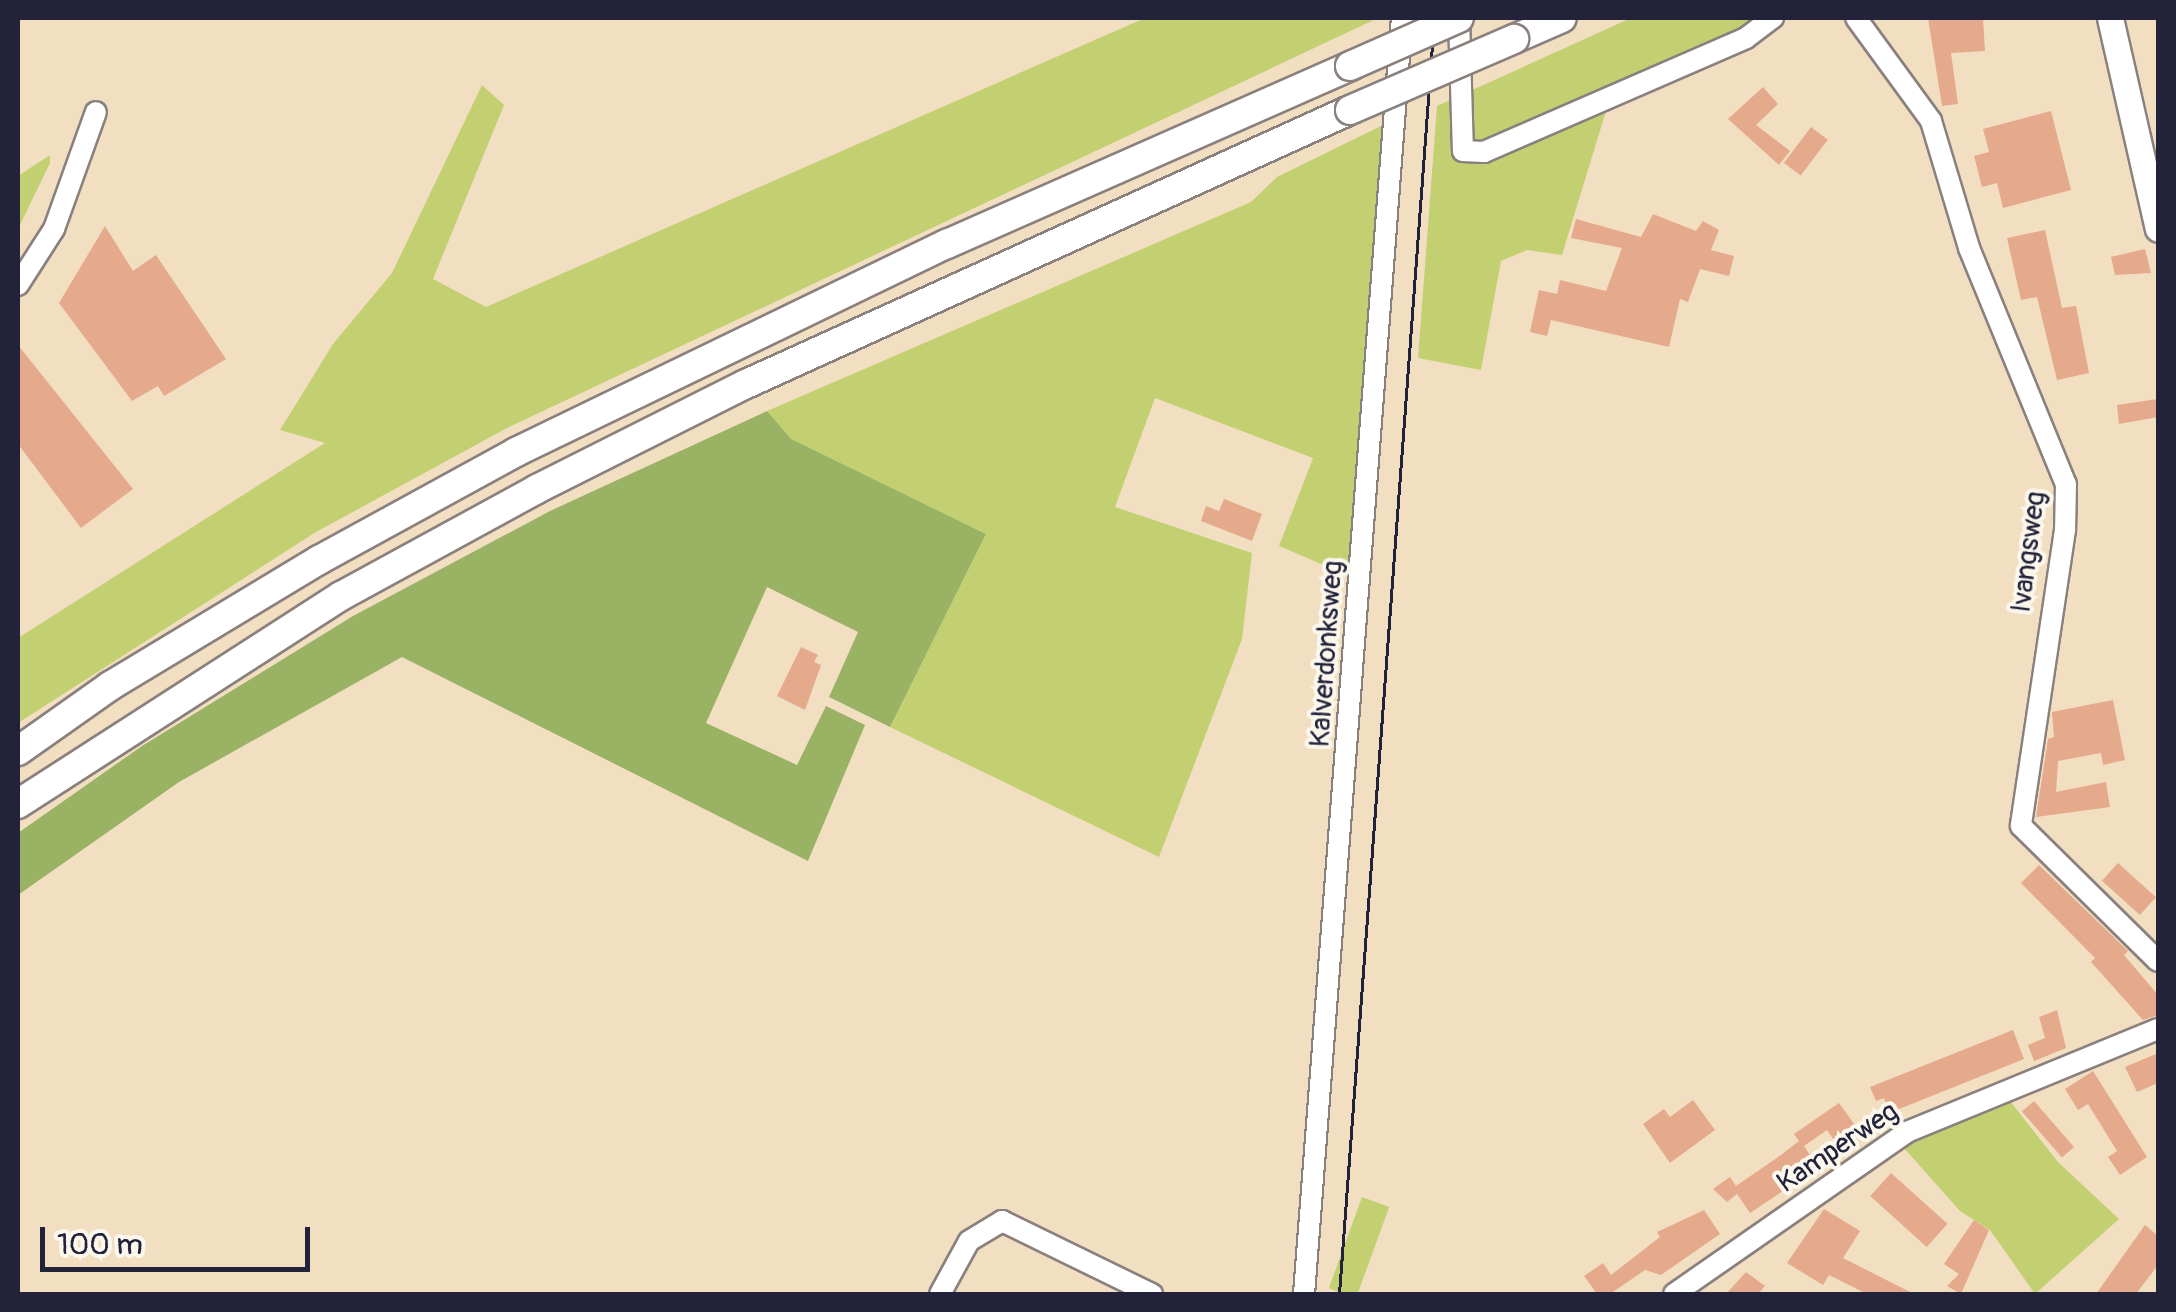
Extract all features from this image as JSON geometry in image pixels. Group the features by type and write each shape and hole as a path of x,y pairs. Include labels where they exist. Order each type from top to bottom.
{"highway":[{"path":"18,751 110,686 477,474 947,244 1459,18"},
{"path":"18,804 224,668 494,512 746,384 1562,18"}],"main road":[{"path":"2110,18 2158,229"}],"street":[{"name":"Kalverdonksweg","path":"1304,1294 1402,18"},
{"path":"1459,18 1462,151 1484,152 1746,38 1774,18"},
{"name":"Ivangsweg","path":"1856,18 1931,121 1969,248 2066,484 2066,530 2020,826 2158,960"},
{"path":"18,285 54,230 96,112"},
{"name":"Kamperweg","path":"1674,1294 1908,1132 2158,1028"},
{"path":"940,1294 969,1242 1002,1221 1152,1294"}],"green space":[{"path":"1145,18 1378,18 507,428 316,532 18,723 18,638 325,443 280,430 333,344 392,273 482,85 504,105 433,279 486,307"},
{"path":"1631,18 1764,18 1745,32 1613,88 1562,255 1527,250 1501,261 1481,370 1418,358 1437,106"},
{"path":"1385,124 1351,567 1335,570 1279,546 1313,458 1155,398 1115,507 1252,553 1242,639 1159,857 890,727 986,534 790,439 767,411 1251,202 1277,177"},
{"path":"50,155 50,163 18,229 18,176"},
{"path":"767,411 791,439 986,534 890,727 829,697 858,632 767,587 706,723 797,765 826,706 865,725 808,861 402,657 179,782 18,895 18,833 142,746 353,616 550,511"},
{"path":"2010,1101 2058,1162 2119,1219 2035,1294 1990,1230 1960,1211 1903,1147"},
{"path":"1362,1197 1389,1207 1358,1294 1329,1288"}],"building":[{"path":"1928,18 1983,19 1985,51 1951,53 1958,104 1942,106"},
{"path":"1763,87 1778,104 1756,125 1790,151 1779,165 1728,119"},
{"path":"2051,111 2071,190 2003,208 1997,183 1982,187 1974,156 1989,152 1983,129"},
{"path":"1811,127 1828,140 1801,176 1784,163"},
{"path":"1653,214 1696,231 1703,221 1719,230 1711,250 1734,256 1729,276 1700,269 1688,302 1680,299 1669,347 1551,320 1547,336 1530,332 1539,290 1557,294 1560,280 1606,291 1622,248 1571,238 1576,219 1641,237"},
{"path":"105,226 133,271 156,255 226,359 164,396 158,386 132,401 59,303"},
{"path":"2045,230 2062,308 2076,306 2089,373 2057,380 2037,297 2021,300 2007,238"},
{"path":"2145,249 2151,273 2115,275 2111,257"},
{"path":"18,345 133,489 81,528 18,444"},
{"path":"2158,399 2158,417 2119,424 2117,405"},
{"path":"1224,499 1262,514 1252,541 1201,521 1206,506 1219,511"},
{"path":"801,647 818,655 814,662 821,665 805,710 777,696"},
{"path":"2113,700 2125,760 2103,765 2101,753 2058,761 2056,792 2106,782 2110,807 2036,817 2048,739 2054,737 2052,712"},
{"path":"2118,863 2156,897 2140,915 2102,881"},
{"path":"2039,865 2128,951 2124,955 2158,995 2158,1015 2143,1020 2091,962 2095,958 2021,883"},
{"path":"2057,1010 2066,1048 2034,1061 2028,1045 2045,1038 2039,1017"},
{"path":"2013,1030 2024,1059 1889,1113 1884,1098 1876,1101 1870,1087"},
{"path":"2158,1053 2158,1083 2137,1092 2125,1067"},
{"path":"2093,1071 2147,1157 2120,1175 2108,1157 2117,1151 2088,1104 2078,1110 2065,1089"},
{"path":"1693,1100 1715,1130 1670,1163 1643,1124 1664,1109 1670,1117"},
{"path":"2034,1101 2074,1147 2062,1158 2022,1111"},
{"path":"1839,1103 1857,1128 1836,1143 1827,1130 1804,1146 1816,1164 1780,1193 1750,1213 1737,1194 1727,1202 1713,1189 1730,1177 1736,1186 1799,1141 1794,1134"},
{"path":"1891,1173 1947,1224 1927,1247 1870,1196"},
{"path":"1824,1209 1860,1231 1843,1258 1914,1294 1867,1294 1829,1275 1823,1285 1787,1263"},
{"path":"1704,1210 1720,1234 1661,1275 1645,1270 1610,1294 1597,1294 1584,1276 1603,1263 1611,1275 1660,1237 1657,1232"},
{"path":"1974,1220 1989,1230 1961,1294 1947,1286 1959,1274 1944,1264"},
{"path":"2145,1225 2158,1236 2158,1265 2136,1294 2096,1294"},
{"path":"1746,1272 1765,1286 1758,1294 1726,1294"}],"tram line":[{"path":"1339,1294 1434,18"}]}
